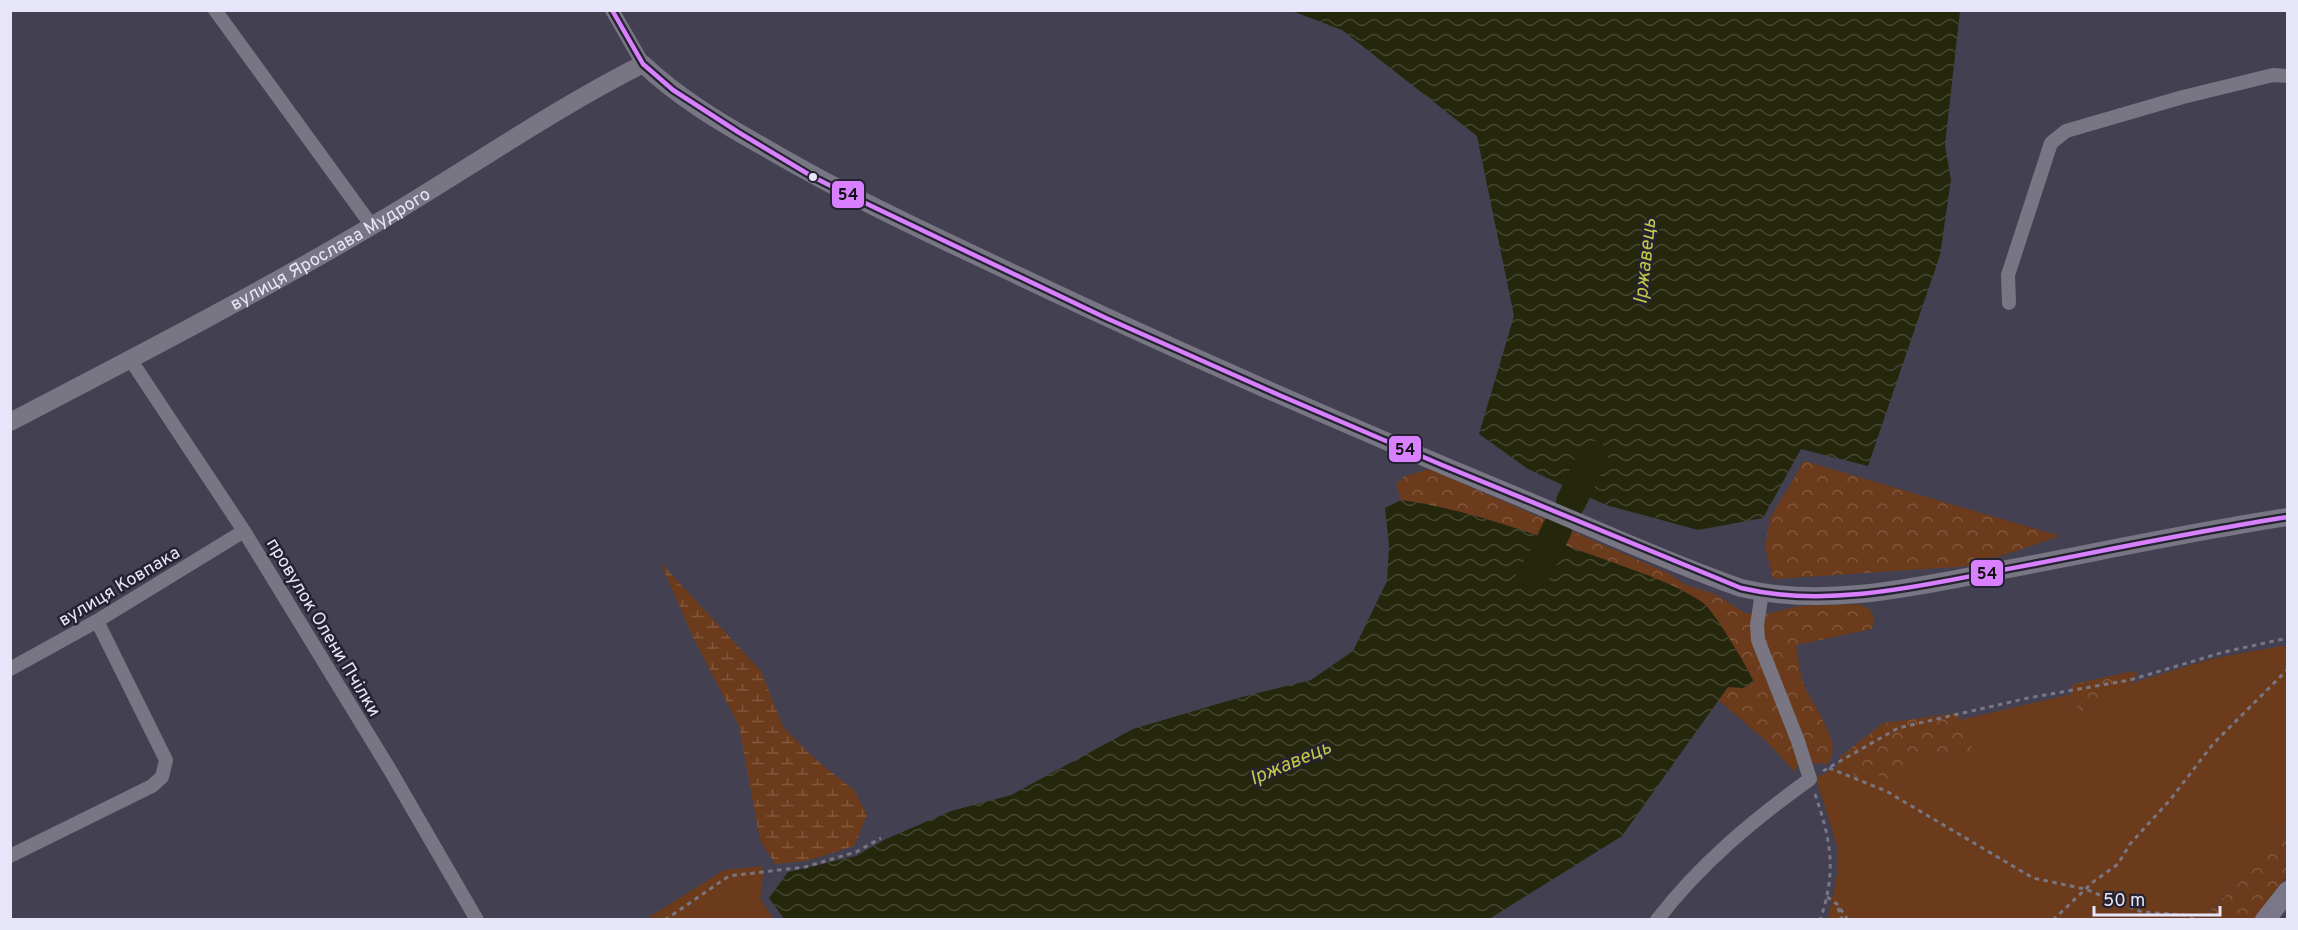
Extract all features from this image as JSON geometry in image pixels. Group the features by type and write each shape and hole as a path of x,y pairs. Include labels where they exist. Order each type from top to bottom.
{"main road":[{"path":"2265,919 2288,891"}],"street":[{"path":"215,10 372,226"},
{"path":"612,10 643,64 673,90 813,177 1106,318 1290,400 1741,588 1782,595 1829,595 1886,590 2288,517"},
{"name":"вулиця Ярослава Мудрого","path":"10,422 292,273 599,87 643,64"},
{"path":"2010,303 2008,275 2050,142 2066,131 2172,100 2273,75 2288,76"},
{"name":"провулок Олени Пчілки","path":"130,359 244,531 390,770 477,920"},
{"name":"вулиця Ковпака","path":"10,669 97,621 244,531"},
{"path":"1657,920 1690,880 1720,850 1809,779 1797,741 1758,640 1757,619 1762,592"},
{"path":"10,856 152,786 162,777 166,760 97,621"}],"path":[{"path":"1820,920 1831,874 1828,838 1809,779 1898,728 2028,698 2144,677 2224,652 2288,638"},
{"path":"2053,920 2085,889 2118,864 2130,844 2170,800 2213,744 2288,669"},
{"path":"1829,768 1886,791 2033,878 2085,889 2142,912 2185,915 2195,920"},
{"path":"665,920 729,876 805,867 856,852 881,838"},
{"path":"1827,897 1837,904 1848,920"},
{"path":"1837,904 1842,920"}],"green space":[{"path":"1804,461 2060,536 1971,566 1773,579 1765,547 1770,518"},
{"path":"1429,469 1668,573 1686,585 1715,594 1745,613 1767,614 1800,606 1859,604 1869,609 1874,617 1872,629 1796,645 1803,682 1830,735 1832,756 1827,764 1812,763 1805,743 1795,772 1765,740 1718,700 1728,687 1743,688 1753,682 1730,639 1702,602 1654,578 1528,532 1452,510 1401,500 1396,485 1403,477"},
{"path":"660,562 761,671 783,727 816,760 854,790 867,815 854,846 806,861 775,864 760,840 739,726 694,639"},
{"path":"2287,645 2287,827 2249,874 2200,919 1828,919 1837,875 1837,846 1816,778 1837,767 1840,757 1852,774 1878,772 1905,775 1916,758 1926,752 1953,758 1970,731 1960,720 2072,694 2076,698 2077,709 2082,716 2091,715 2097,700 2135,682 2211,659"},
{"path":"2133,671 2137,674 2128,687 2103,703 2097,700 2091,715 2082,716 2077,709 2076,698 2072,694 2071,687 2074,684"},
{"path":"1958,713 1960,720 1970,731 1973,745 1966,756 1953,758 1926,752 1915,759 1900,785 1886,786 1880,781 1878,772 1874,780 1858,778 1840,757 1883,723"},
{"path":"2287,827 2287,876 2254,919 2200,920 2249,874"},
{"path":"762,866 760,898 773,919 646,919 724,870"}],"water":[{"path":"1292,11 1960,11 1945,145 1951,180 1940,255 1868,466 1801,449 1763,518 1698,530 1606,505 1528,469 1479,434 1514,316 1477,136 1342,30"},
{"path":"1401,500 1454,510 1505,525 1656,578 1702,602 1722,627 1754,682 1743,688 1728,687 1622,836 1489,919 785,920 769,898 788,872 856,856 886,839 951,811 1011,795 1133,729 1238,698 1311,680 1353,651 1387,581 1389,545 1385,508"}],"waterway":[{"name":"Іржавець","path":"1571,502 1593,456"},
{"name":"Іржавець","path":"1531,576 1539,567 1557,529"}],"transit line":[{"name":"54","path":"612,10 643,64 673,90 813,177 1106,318 1279,395 1741,588 1773,594 1805,596 1837,596 1902,589 2288,517"}]}
